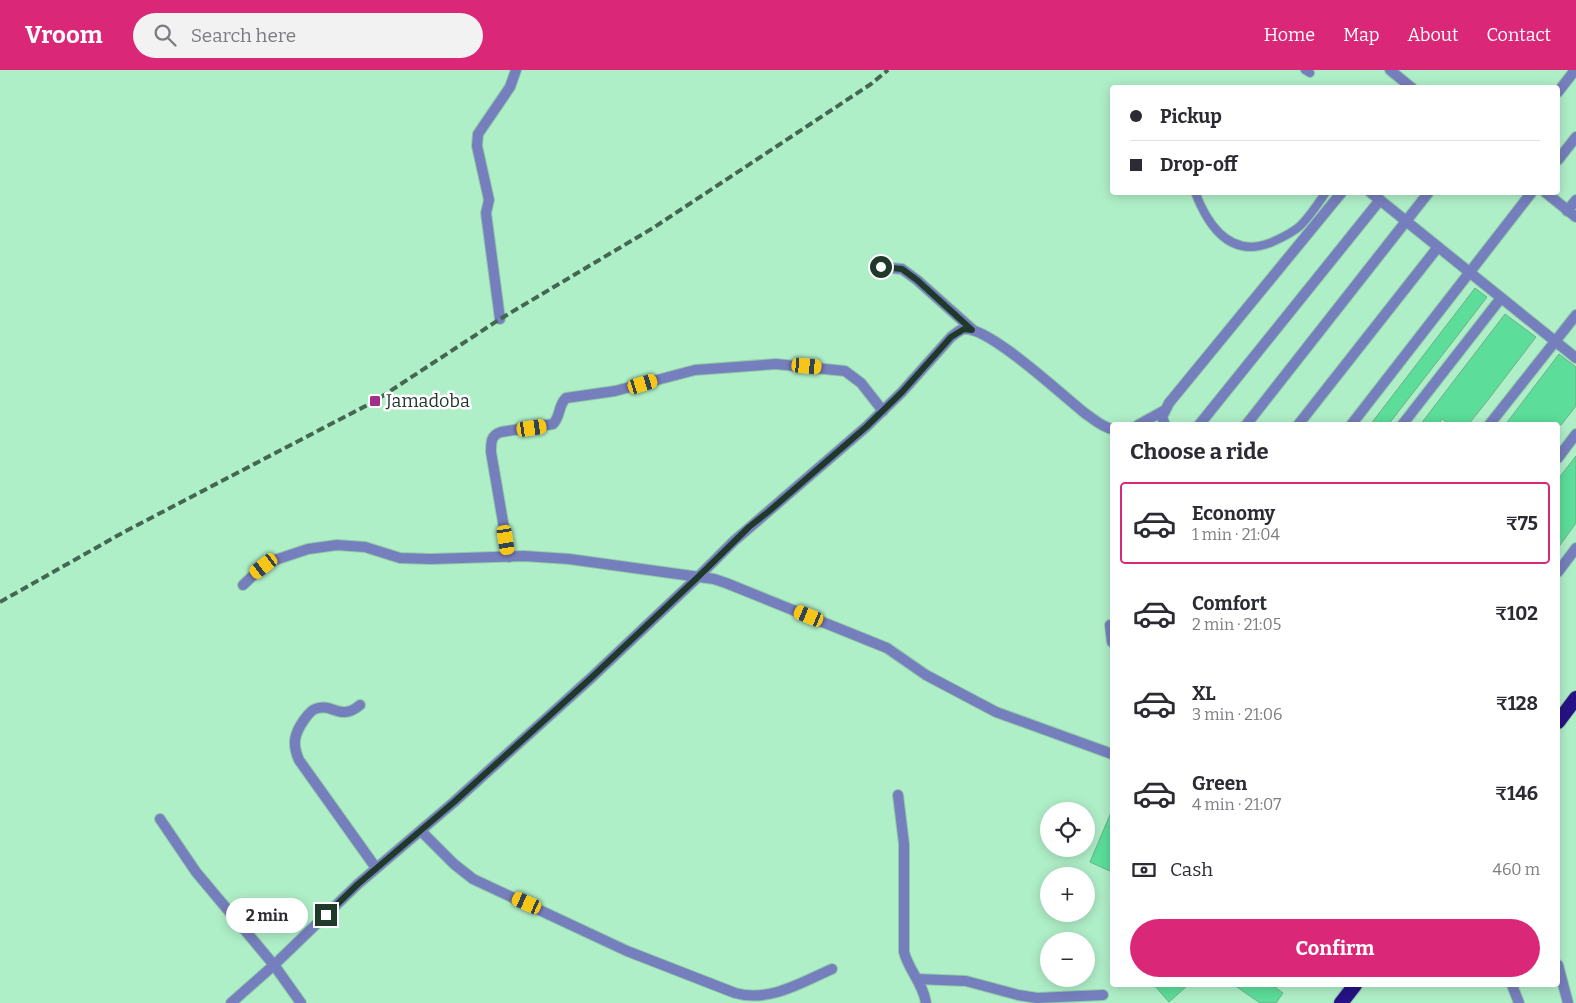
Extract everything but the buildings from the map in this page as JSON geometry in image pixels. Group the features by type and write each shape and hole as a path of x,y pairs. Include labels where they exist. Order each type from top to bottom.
{"highway":[{"path":"1560,719 1576,698"},
{"path":"1340,1003 1353,987"}],"street":[{"path":"500,319 486,213 489,200 477,146 478,134 510,87 516,70"},
{"path":"1390,70 1406,85"},
{"path":"1560,89 1575,70"},
{"path":"1560,157 1576,137"},
{"path":"1164,422 1162,417 1169,403 1340,195"},
{"path":"1374,195 1576,358"},
{"path":"1248,422 1427,195"},
{"path":"1353,422 1530,195"},
{"path":"1548,195 1576,218"},
{"path":"1201,422 1380,200"},
{"path":"1567,211 1576,200"},
{"path":"1300,422 1438,247"},
{"path":"881,267 902,269 917,280 972,330"},
{"path":"1404,422 1501,298"},
{"path":"1491,422 1576,315"},
{"path":"231,1003 274,965 338,902 421,831 570,697 741,534 883,411 951,337 964,329 984,334 1079,408 1106,428 1110,429"},
{"path":"509,557 491,452 492,437 496,433 553,424 557,420 562,401 566,398 615,392 695,370 776,364 846,371 861,383 883,411"},
{"path":"1143,422 1165,410"},
{"path":"1560,455 1576,434"},
{"path":"243,585 264,566 275,560 308,550 338,545 365,547 400,558 509,557 569,559 699,576 726,582 881,646 897,654 926,675 996,712 1110,753"},
{"path":"1560,569 1576,548"},
{"path":"360,705 346,713 322,708 315,709 308,714 298,728 294,736 294,744 299,760 376,868"},
{"path":"898,795 904,844 904,952 906,961 922,987 926,1003"},
{"path":"160,819 196,872 274,965 301,1003"},
{"path":"421,831 454,864 473,879 633,954 735,993 752,997 761,996 804,982 832,969"},
{"path":"1560,973 1568,1003"},
{"path":"917,979 966,981 1018,995 1037,998 1103,995"},
{"path":"1513,987 1519,1003"}],"lane":[{"path":"1196,195 1207,217 1225,239 1242,247 1252,247 1262,246 1291,233 1307,219 1324,195"}],"railway":[{"path":"0,602 124,532 375,401 500,319 653,228 871,84 888,70"}],"place":[{"name":"Jamadoba","path":"375,401"}],"route":[{"path":"326,915 358,884 454,802 591,678 749,527 866,427 902,392 951,337 964,329 972,330 917,280 902,269 881,267"}]}
